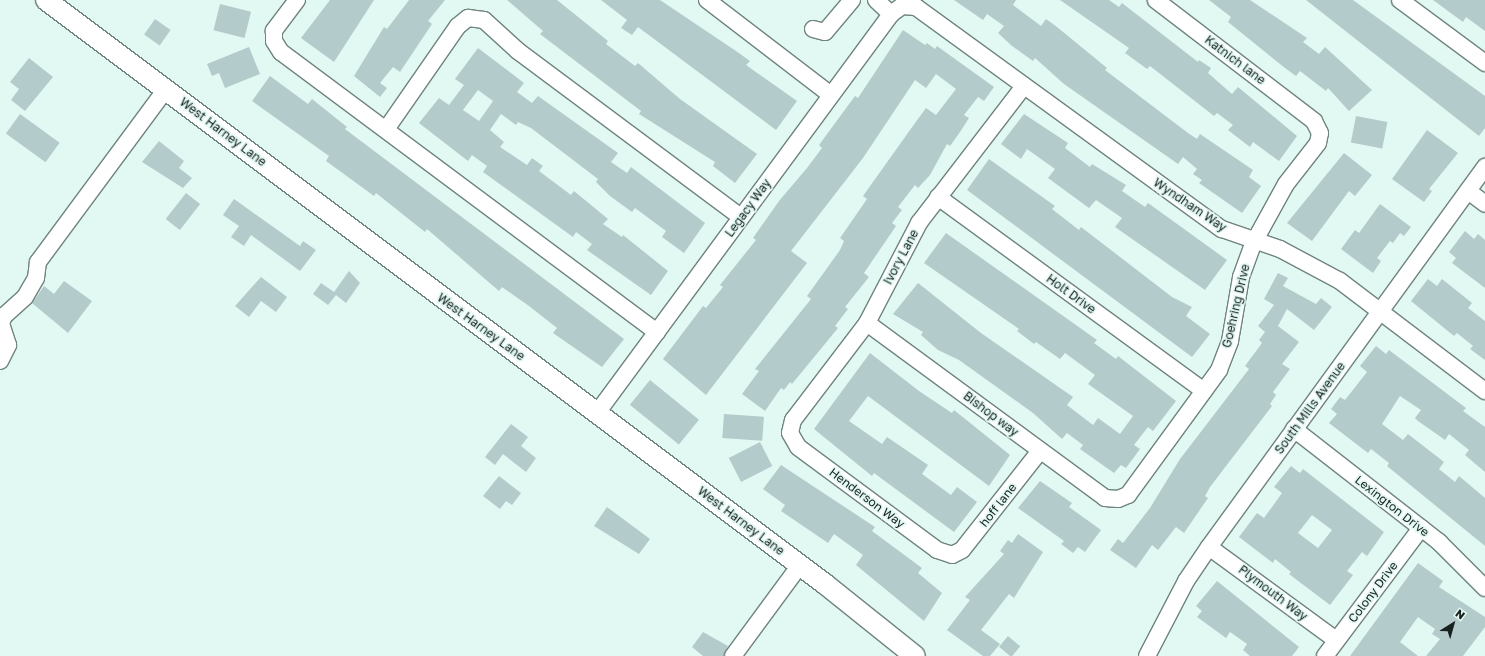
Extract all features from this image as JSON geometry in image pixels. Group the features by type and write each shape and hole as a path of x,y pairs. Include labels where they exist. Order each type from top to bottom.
{"main road":[{"name":"West Harney Lane","path":"46,0 800,566 915,656"}],"street":[{"path":"297,0 274,31 277,47 657,332"},
{"path":"707,0 830,95"},
{"path":"813,28 825,32 852,0"},
{"path":"876,0 898,7"},
{"name":"Katnich lane","path":"1156,0 1314,121"},
{"path":"1400,0 1485,63"},
{"name":"Legacy Way","path":"597,413 830,95 898,7"},
{"name":"Wyndham Way","path":"898,7 916,7 1222,229 1311,263 1380,312 1485,392"},
{"path":"387,128 458,26 468,18 484,20 518,51 741,217"},
{"name":"Ivory Lane","path":"790,433 793,420 866,323 919,223 1024,86"},
{"path":"0,360 8,345 0,323 25,297 36,278 38,262 166,89"},
{"name":"Goehring Drive","path":"1118,499 1128,495 1219,370 1230,341 1241,277 1254,242 1286,184 1318,143 1320,133 1314,121"},
{"name":"South Mills Avenue","path":"1147,656 1186,581 1209,547 1485,167"},
{"path":"1468,191 1485,204"},
{"name":"Holt Drive","path":"938,197 1204,391"},
{"name":"Bishop way","path":"866,323 1105,498 1118,499"},
{"name":"Lexington Drive","path":"1294,429 1421,528 1485,588"},
{"name":"Henderson Way","path":"790,433 798,447 937,550 952,555"},
{"name":"hoff lane","path":"952,555 962,550 1040,451"},
{"name":"Colony Drive","path":"1325,656 1421,528"},
{"name":"Plymouth Way","path":"1209,547 1336,640"},
{"path":"733,656 800,566"}],"building":[{"path":"330,0 374,0 334,62 301,38"},
{"path":"409,0 445,0 428,21 432,24 400,72 393,67 380,83 387,88 380,97 354,76 384,27 387,29"},
{"path":"507,0 557,0 608,41 606,44 635,66 638,63 680,99 757,154 735,183 713,166 715,162 639,114 641,111 540,34 543,31"},
{"path":"601,0 660,0 750,61 746,65 797,101 776,130 638,27 632,35 621,28 627,20"},
{"path":"954,0 1016,0 1013,5 1041,26 1046,19 1057,27 1107,68 1105,70 1188,133 1197,139 1200,134 1253,170 1249,177 1261,186 1242,213 1199,183 1202,180 1193,174 1197,169 1183,157 1178,164 1064,84 1035,58 1033,61 1012,46 998,33 1004,26 987,14 983,20"},
{"path":"1060,0 1109,0 1119,7 1122,3 1198,62 1199,60 1211,68 1208,73 1232,94 1238,87 1297,136 1279,161 1253,142 1250,147 1228,130 1233,125 1217,113 1214,116 1150,66 1147,69 1125,53 1129,48"},
{"path":"1209,0 1250,0 1307,38 1303,42 1319,54 1325,47 1372,90 1349,111 1328,88 1326,91 1300,71 1296,76 1285,68 1228,22 1231,17"},
{"path":"1306,0 1353,0 1485,96 1485,128 1479,136"},
{"path":"1433,0 1485,0 1485,31 1466,17 1463,22"},
{"path":"220,4 251,12 245,38 213,30"},
{"path":"155,19 171,30 160,45 144,35"},
{"path":"903,30 925,45 927,43 935,49 937,46 994,87 984,101 978,97 964,115 969,118 950,146 947,144 930,175 918,188 915,185 898,207 902,210 892,223 896,226 864,273 869,277 845,307 848,309 835,326 838,328 792,384 790,382 784,390 781,388 765,411 742,394 759,371 755,369 811,299 807,296 840,250 844,241 840,238 867,199 863,196 915,123 926,108 936,115 956,89 936,74 926,88 915,80 863,158 791,251 807,263 706,395 663,359 703,306 706,308 723,287 720,285 756,240 753,238 779,201 822,148 819,145 855,96 858,98"},
{"path":"249,47 260,74 225,88 219,73 212,76 207,64"},
{"path":"478,48 524,83 517,92 532,103 538,96 618,153 611,162 627,173 631,167 705,223 684,253 662,237 666,231 635,208 632,212 610,196 596,182 598,179 531,128 518,122 516,125 501,114 490,130 504,142 500,147 527,165 532,158 543,166 539,171 571,195 574,191 608,219 603,224 622,237 623,235 668,271 651,295 587,250 592,244 576,232 573,237 483,172 487,166 472,155 468,161 419,123 439,98 449,105 464,85 455,79","holes":["478,90 493,101 479,121 463,110"]},
{"path":"29,58 53,77 25,111 11,100 19,89 10,82"},
{"path":"270,76 308,104 312,99 347,127 345,129 624,339 602,367 553,333 557,328 529,306 502,287 499,291 427,229 425,232 376,193 374,196 326,161 329,156 252,101"},
{"path":"20,114 60,143 46,162 6,133"},
{"path":"1024,114 1068,143 1065,148 1090,167 1092,164 1126,185 1122,191 1145,207 1148,203 1227,260 1205,290 1115,227 1122,218 1096,200 1089,208 1048,178 1055,169 1027,149 1021,159 1001,144"},
{"path":"1356,116 1387,122 1382,149 1351,143"},
{"path":"1427,130 1458,153 1429,189 1432,191 1424,202 1392,179"},
{"path":"159,141 184,161 179,168 192,178 183,188 142,162"},
{"path":"1344,153 1372,175 1355,196 1349,191 1312,241 1287,223"},
{"path":"989,159 1055,206 1052,209 1079,230 1081,227 1172,297 1192,307 1186,316 1210,334 1192,357 967,190"},
{"path":"186,193 200,204 180,230 166,219"},
{"path":"234,199 300,246 303,241 316,250 300,271 251,235 244,246 231,237 239,226 223,215"},
{"path":"1380,204 1411,227 1404,236 1400,233 1393,243 1390,241 1377,258 1381,261 1373,273 1341,249 1355,230 1359,233"},
{"path":"1465,231 1474,239 1478,234 1485,240 1485,288 1452,263 1456,258 1449,252"},
{"path":"946,233 1097,340 1094,343 1116,359 1118,356 1176,401 1153,431 1148,427 1134,445 1140,449 1126,468 1121,465 1114,473 1080,449 1083,445 1067,433 1062,439 1033,413 959,360 938,350 921,335 923,332 893,314 918,283 981,333 1073,397 1067,405 1093,425 1098,418 1120,434 1133,416 1088,384 1095,375 1065,353 1060,359 1036,342 1034,344 1017,331 1019,329 924,263"},
{"path":"349,271 360,283 346,303 336,295 328,305 313,294 321,283 334,292"},
{"path":"1278,273 1288,278 1283,286 1316,304 1321,298 1332,307 1314,330 1287,309 1278,326 1299,342 1282,364 1290,369 1273,392 1276,395 1270,404 1272,406 1210,487 1205,496 1208,498 1184,533 1176,527 1158,550 1152,545 1136,568 1110,550 1118,539 1123,543 1150,508 1180,459 1249,369 1245,366 1262,343 1259,340 1265,332 1258,326 1274,305 1264,299"},
{"path":"261,277 287,297 276,312 261,301 249,317 235,306"},
{"path":"1428,279 1437,286 1442,279 1472,303 1468,308 1485,321 1485,360 1470,349 1473,346 1457,333 1454,336 1411,301"},
{"path":"64,281 92,301 68,333 32,303 44,286 54,294"},
{"path":"1376,346 1386,354 1389,350 1466,408 1463,411 1485,427 1485,472 1465,455 1469,450 1449,434 1445,440 1418,421 1415,418 1421,410 1400,396 1382,424 1403,440 1408,434 1444,462 1439,469 1455,482 1459,476 1485,498 1485,546 1387,466 1389,463 1371,449 1368,453 1329,423 1337,414 1331,409 1340,397 1345,400 1367,372 1360,366"},
{"path":"870,353 919,391 952,413 954,410 1010,455 989,486 868,396 849,421 882,444 887,437 928,465 922,474 951,495 957,487 977,502 954,532 874,473 872,476 814,429"},
{"path":"650,380 699,420 679,445 630,405"},
{"path":"724,414 764,417 762,441 722,438"},
{"path":"511,424 528,437 521,446 536,458 526,472 503,454 495,465 485,457"},
{"path":"760,442 772,466 741,482 729,458"},
{"path":"781,465 875,527 872,531 922,568 918,573 942,593 924,621 856,565 863,555 834,534 828,543 781,511 785,505 763,489"},
{"path":"1291,466 1300,473 1303,469 1384,532 1367,556 1362,552 1347,571 1353,575 1330,605 1289,574 1291,572 1275,559 1273,563 1239,537 1257,513 1264,518 1282,493 1274,487","holes":["1312,515 1332,530 1318,548 1298,533"]},
{"path":"499,476 521,493 512,505 506,501 500,509 483,496"},
{"path":"1040,481 1072,503 1069,507 1101,530 1085,552 1078,547 1073,553 1061,544 1064,541 1018,508"},
{"path":"607,507 650,539 639,554 594,526"},
{"path":"1018,534 1043,552 1014,598 1009,594 981,630 1000,644 990,656 983,656 947,630 970,600 965,597 1004,554 1000,551 1008,540 1012,543"},
{"path":"1418,563 1443,581 1439,587 1485,617 1485,627 1463,656 1426,656 1440,639 1432,634 1435,629 1418,617 1400,642 1418,656 1350,656"},
{"path":"1217,581 1299,647 1292,656 1250,656 1243,650 1247,644 1230,632 1226,638 1197,617 1202,611 1196,606"},
{"path":"703,632 728,646 724,656 703,656 692,647"},
{"path":"1008,636 1020,646 1012,656 999,647"}]}
